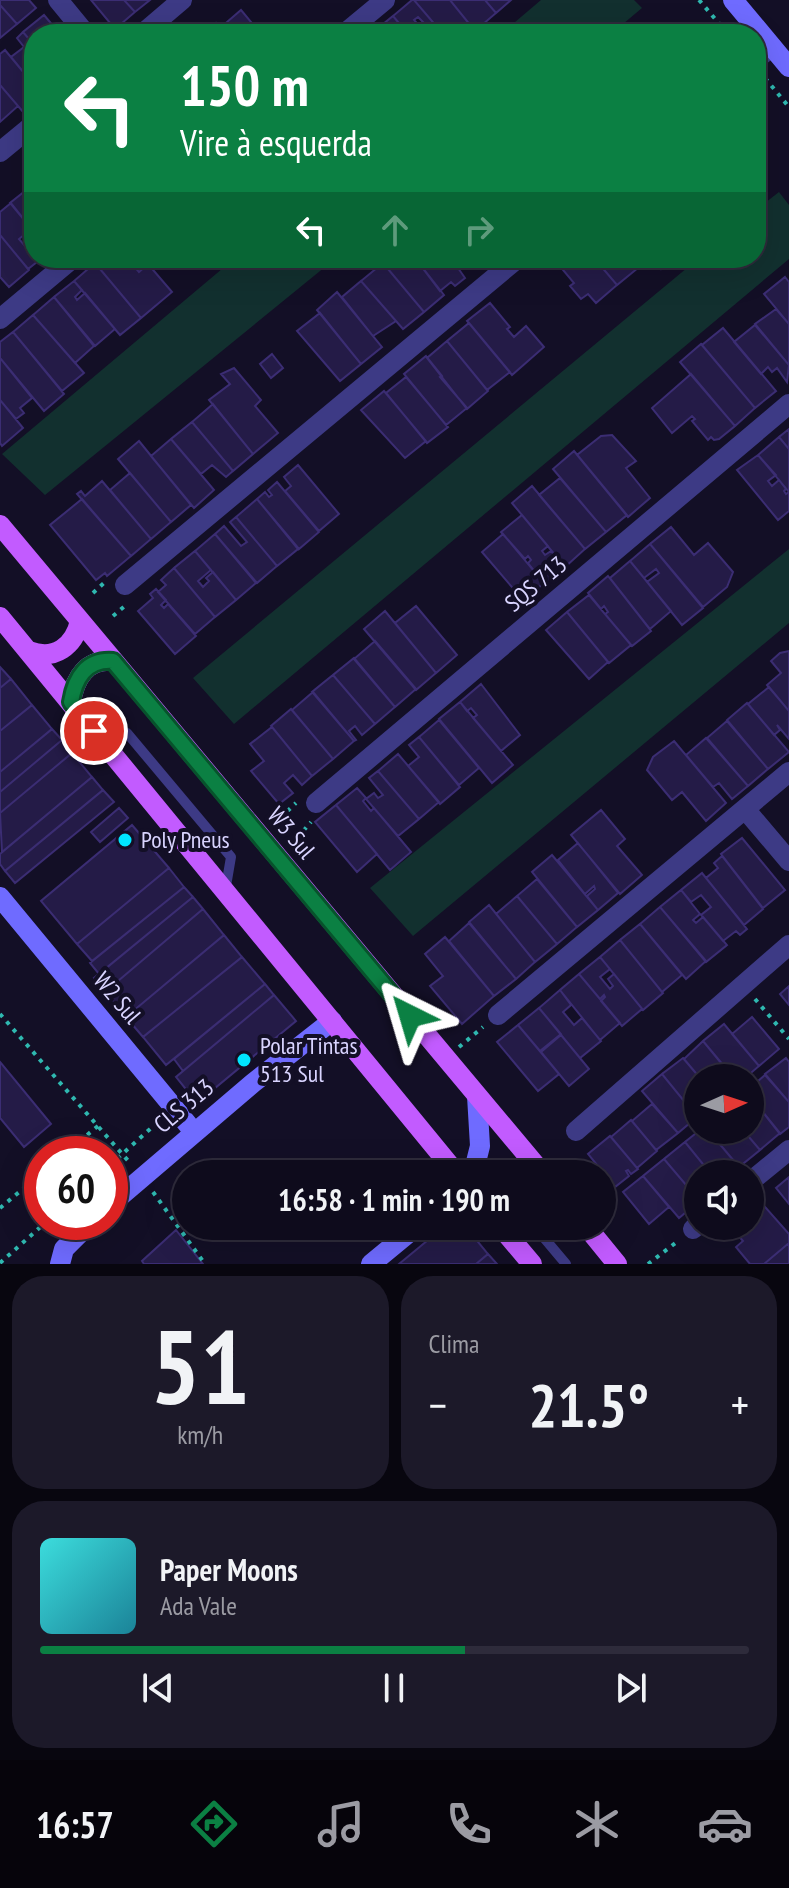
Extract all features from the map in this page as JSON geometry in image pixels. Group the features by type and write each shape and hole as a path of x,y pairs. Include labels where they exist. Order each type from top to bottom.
{"main road":[{"name":"W3 Sul","path":"0,525 531,1160"},
{"path":"0,617 446,1160"},
{"path":"29,651 39,655 59,652 74,640 80,621"},
{"path":"71,702 73,690 89,666 99,660 113,661"},
{"path":"512,1240 532,1264"},
{"path":"597,1240 617,1264"}],"street":[{"path":"58,0 78,24"},
{"path":"154,24 182,0"},
{"path":"356,24 385,0"},
{"path":"733,0 745,24"},
{"path":"766,61 789,67"},
{"path":"0,152 24,132"},
{"path":"0,319 61,268"},
{"path":"125,585 506,268"},
{"name":"SQS 713","path":"316,803 789,404"},
{"path":"498,1015 789,772"},
{"path":"745,809 789,861"},
{"name":"W2 Sul","path":"0,897 194,1132"},
{"path":"576,1131 789,945"},
{"name":"CLS 313","path":"128,1189 332,1021"},
{"path":"476,1160 480,1146 477,1096"},
{"path":"764,1171 789,1150"},
{"path":"60,1264 64,1249 73,1240"},
{"path":"371,1264 400,1240"}],"lane":[{"path":"546,1240 566,1264"}],"path":[{"path":"699,0 719,24"},
{"path":"766,65 789,107"},
{"path":"743,985 789,1039"},
{"path":"0,1014 98,1126 86,1136"},
{"path":"445,1059 498,1015"},
{"path":"128,1149 162,1118 152,1104 163,1093"},
{"path":"0,1208 24,1188"},
{"path":"648,1264 684,1236"},
{"path":"0,1263 26,1240"}],"green space":[{"path":"541,0 634,0 642,8 623,24 513,24"},
{"path":"779,192 789,205 789,259 234,724 193,678 687,268 766,268 766,202"},
{"path":"223,268 324,268 45,495 2,454"},
{"path":"789,549 789,623 413,936 370,888"}],"building":[{"path":"0,0 29,0 36,8 17,24 0,5"},
{"path":"91,0 124,0 135,12 121,24 111,24"},
{"path":"124,0 150,0 135,12"},
{"path":"414,0 434,24 425,24 418,17 414,20 418,24 400,24 393,16"},
{"path":"414,0 450,0 469,24 434,24"},
{"path":"450,0 485,0 496,13 483,24 469,24"},
{"path":"485,0 511,0 496,13"},
{"path":"0,5 17,24 0,38"},
{"path":"241,10 253,24 225,24"},
{"path":"44,15 52,24 33,24"},
{"path":"393,16 400,24 383,24"},
{"path":"23,32 24,47 17,38"},
{"path":"24,47 24,73 11,57"},
{"path":"5,50 24,73 24,113 0,85 0,54"},
{"path":"0,85 18,106 0,122"},
{"path":"24,192 24,220 10,203"},
{"path":"11,203 24,219 24,235 19,239 24,245 24,264 0,235 0,212"},
{"path":"0,235 24,268 29,270 9,287 0,277"},
{"path":"89,268 99,268 141,318 120,335 74,281"},
{"path":"99,268 136,268 139,272 144,268 151,268 172,292 141,318"},
{"path":"377,268 387,268 424,312 403,329 361,281"},
{"path":"387,268 423,268 444,295 424,312"},
{"path":"458,268 465,278 455,286 451,282 440,291 424,270"},
{"path":"561,268 603,268 617,285 596,303 588,294 581,299 570,286 574,283"},
{"path":"603,268 638,268 617,285"},
{"path":"785,277 789,282 789,324 764,294"},
{"path":"74,281 82,290 75,297 77,300 85,293 115,329 95,346 54,297"},
{"path":"361,281 396,321 373,336 342,297"},
{"path":"337,292 382,347 361,364 317,310"},
{"path":"54,297 94,346 75,363 33,315"},
{"path":"490,303 510,327 507,329 514,337 526,326 544,347 512,375 467,321"},
{"path":"776,309 789,324 789,365 755,324"},
{"path":"320,313 361,364 340,381 297,331"},
{"path":"33,315 84,373 62,391 13,332"},
{"path":"469,323 510,372 487,390 447,341"},
{"path":"755,325 789,365 787,382 777,368 772,372 768,367 761,374 734,342"},
{"path":"723,328 776,391 755,408 702,345"},
{"path":"13,332 64,394 44,411 0,358 0,342"},
{"path":"447,341 488,391 467,409 427,358"},
{"path":"701,344 755,408 735,426 680,362"},
{"path":"272,354 283,368 271,378 260,364"},
{"path":"426,356 467,408 446,425 404,374"},
{"path":"0,358 32,398 20,408 24,413 16,419 0,400"},
{"path":"234,368 261,400 255,406 278,433 253,454 209,400 230,384 221,374"},
{"path":"691,374 735,426 719,439 711,437 708,440 692,421 695,419 692,416 672,433 652,408"},
{"path":"406,377 448,427 427,443 386,393"},
{"path":"384,391 426,441 405,458 361,410"},
{"path":"0,400 23,428 2,446 0,443"},
{"path":"213,404 253,454 233,471 192,422"},
{"path":"192,422 233,471 226,477 212,465 201,474 171,439"},
{"path":"789,429 789,449 779,437"},
{"path":"612,435 636,461 626,468 650,498 628,517 577,455 601,436"},
{"path":"779,437 789,449 789,492 758,455"},
{"path":"171,439 214,490 194,508 151,456"},
{"path":"139,441 191,505 171,522 118,459"},
{"path":"574,451 627,515 606,532 553,469"},
{"path":"758,455 776,475 768,481 772,486 779,480 786,494 789,492 789,511 778,520 737,470"},
{"path":"298,465 339,514 319,531 285,491 291,486 284,477"},
{"path":"130,473 171,522 151,539 110,490"},
{"path":"560,478 606,532 585,549 539,495"},
{"path":"102,481 151,539 131,556 77,494 81,491 85,496"},
{"path":"277,482 319,532 299,549 257,499 265,492 269,497 272,495 268,490"},
{"path":"532,486 585,549 565,567 512,503"},
{"path":"82,499 131,556 107,576 105,573 96,580 50,525"},
{"path":"257,499 298,549 277,566 236,517"},
{"path":"522,515 548,546 542,551 545,555 551,551 565,567 544,583 528,563 531,560 528,556 525,559 501,532"},
{"path":"236,517 277,566 257,583 215,534 224,526 241,546 247,542 230,522"},
{"path":"671,527 694,555 708,543 733,572 727,587 703,607 650,544"},
{"path":"215,534 256,583 236,600 195,551"},
{"path":"503,534 544,583 523,600 482,552"},
{"path":"650,544 703,608 682,625 647,582 659,573 656,569 644,578 630,561"},
{"path":"195,551 211,570 198,581 203,587 209,581 206,578 213,572 236,600 215,617 174,568"},
{"path":"630,561 671,611 650,629 610,578"},
{"path":"174,568 215,617 195,634 158,592 166,585 161,580"},
{"path":"608,576 651,631 632,646 605,614 608,612 604,606 601,609 588,593"},
{"path":"156,589 166,600 161,605 164,608 168,604 196,636 175,654 138,611 153,598 150,594"},
{"path":"589,595 631,645 609,663 567,612"},
{"path":"416,606 457,655 436,673 395,623"},
{"path":"385,611 436,673 416,690 364,629"},
{"path":"567,612 608,662 589,679 546,630"},
{"path":"375,641 416,689 395,707 354,659"},
{"path":"789,651 789,711 767,685 781,673 771,661 780,653"},
{"path":"354,658 395,707 375,724 333,675"},
{"path":"0,667 11,679 0,688"},
{"path":"333,675 375,724 362,735 355,726 349,731 354,741 312,692"},
{"path":"11,679 32,705 0,731 0,688"},
{"path":"481,684 520,735 501,751 473,718 477,715 471,708 467,711 460,702"},
{"path":"769,687 789,711 789,739 777,725 780,730 774,735 748,704"},
{"path":"313,692 354,741 333,759 292,710"},
{"path":"460,702 513,765 492,783 439,719"},
{"path":"747,703 789,752 768,769 727,720"},
{"path":"32,705 52,729 0,772 0,731"},
{"path":"291,709 333,759 312,776 271,726"},
{"path":"439,720 479,768 459,785 419,737"},
{"path":"727,721 768,769 748,786 707,738"},
{"path":"272,727 312,776 302,785 293,775 284,783 293,793 279,804 251,771 264,761 250,744"},
{"path":"52,729 62,740 0,792 0,772"},
{"path":"419,737 460,787 440,804 408,766 419,757 409,745"},
{"path":"706,738 748,786 732,799 719,783 713,787 686,755"},
{"path":"62,740 72,753 0,813 0,792"},
{"path":"674,741 726,803 706,821 682,792 672,800 647,770 653,757"},
{"path":"72,753 92,777 2,852 0,813"},
{"path":"398,754 439,802 419,819 378,771"},
{"path":"378,771 419,819 398,836 366,799 374,793 378,798 383,795 369,778"},
{"path":"92,777 103,790 5,871 0,864 0,854"},
{"path":"357,788 366,798 363,801 371,811 374,808 411,852 390,870 336,805"},
{"path":"103,790 114,802 15,883 5,871"},
{"path":"336,805 377,854 357,872 315,822"},
{"path":"119,808 128,818 100,842 91,832"},
{"path":"601,810 625,839 617,846 642,875 620,894 571,835"},
{"path":"132,825 169,868 77,944 41,901"},
{"path":"742,838 785,890 763,908 721,854"},
{"path":"578,843 618,893 598,910 587,896 595,889 594,886 585,894 558,860"},
{"path":"552,855 598,910 577,927 532,872"},
{"path":"722,856 763,909 744,925 706,878 718,868 714,863"},
{"path":"169,868 184,887 92,961 77,944"},
{"path":"702,873 747,929 740,935 736,931 723,941 701,915 711,907 701,895 691,902 681,890"},
{"path":"537,879 577,927 557,944 517,896"},
{"path":"184,887 193,897 99,974 90,963"},
{"path":"681,890 700,914 693,920 696,923 703,917 727,945 706,962 660,907"},
{"path":"517,896 557,944 535,962 496,914"},
{"path":"193,897 203,909 105,992 94,978"},
{"path":"489,905 535,962 516,979 469,922"},
{"path":"660,907 706,961 686,979 640,924"},
{"path":"203,909 224,935 126,1017 105,992"},
{"path":"469,923 516,979 494,996 449,941"},
{"path":"640,924 682,975 662,992 620,940"},
{"path":"224,935 242,957 143,1037 126,1017"},
{"path":"445,937 494,996 462,1024 430,986 443,976 425,954"},
{"path":"620,940 663,993 643,1010 600,957"},
{"path":"242,957 265,984 166,1065 143,1037"},
{"path":"600,957 610,969 600,977 610,989 613,986 608,979 614,974 642,1009 622,1026 601,1001 604,995 600,999 579,974"},
{"path":"579,974 620,1023 600,1040 560,990"},
{"path":"265,984 274,995 183,1071 174,1059"},
{"path":"789,986 789,1005 780,994"},
{"path":"560,990 571,1005 563,1012 574,1025 582,1018 601,1041 580,1058 539,1008"},
{"path":"274,995 296,1021 197,1103 176,1077"},
{"path":"539,1008 561,1034 540,1051 518,1025"},
{"path":"752,1017 779,1049 757,1064 732,1034"},
{"path":"724,1024 757,1064 722,1064 703,1041"},
{"path":"518,1025 559,1074 538,1091 497,1042"},
{"path":"561,1035 589,1069 569,1086 541,1052"},
{"path":"703,1041 722,1064 688,1064 684,1059"},
{"path":"683,1058 688,1064 684,1064 684,1101 662,1074"},
{"path":"786,1058 789,1062 789,1102 765,1074"},
{"path":"0,1062 51,1124 37,1136 24,1136 24,1147 0,1118"},
{"path":"662,1074 684,1101 684,1128 678,1133 642,1091"},
{"path":"764,1076 789,1102 789,1127 780,1134 764,1114"},
{"path":"652,1104 678,1133 656,1150 632,1121"},
{"path":"764,1113 780,1133 760,1150 755,1144 764,1144"},
{"path":"631,1120 657,1151 637,1168 611,1137"},
{"path":"610,1136 638,1169 631,1174 626,1171 629,1176 616,1186 616,1160 593,1160 588,1154"},
{"path":"684,1143 700,1160 684,1160 684,1183 664,1159"},
{"path":"687,1144 720,1144 733,1160 700,1160"},
{"path":"720,1144 755,1144 760,1150 748,1160 733,1160"},
{"path":"664,1159 684,1183 684,1214 679,1218 643,1176"},
{"path":"643,1176 669,1207 649,1224 623,1192"},
{"path":"789,1177 789,1204 776,1188"},
{"path":"764,1206 789,1234 789,1243 764,1264 750,1264 736,1247 743,1241 764,1240"},
{"path":"172,1234 172,1240 184,1240 203,1264 144,1264 142,1261"},
{"path":"428,1240 476,1240 488,1254 476,1264 399,1264"},
{"path":"789,1243 789,1264 764,1264"},
{"path":"488,1254 497,1264 476,1264"}],"place":[{"name":"Poly Pneus","path":"125,840"},
{"name":"Polar Tintas 513 Sul","path":"244,1060"}],"route":[{"path":"94,731 71,702 73,690 89,666 99,660 113,661 410,1016"}]}
